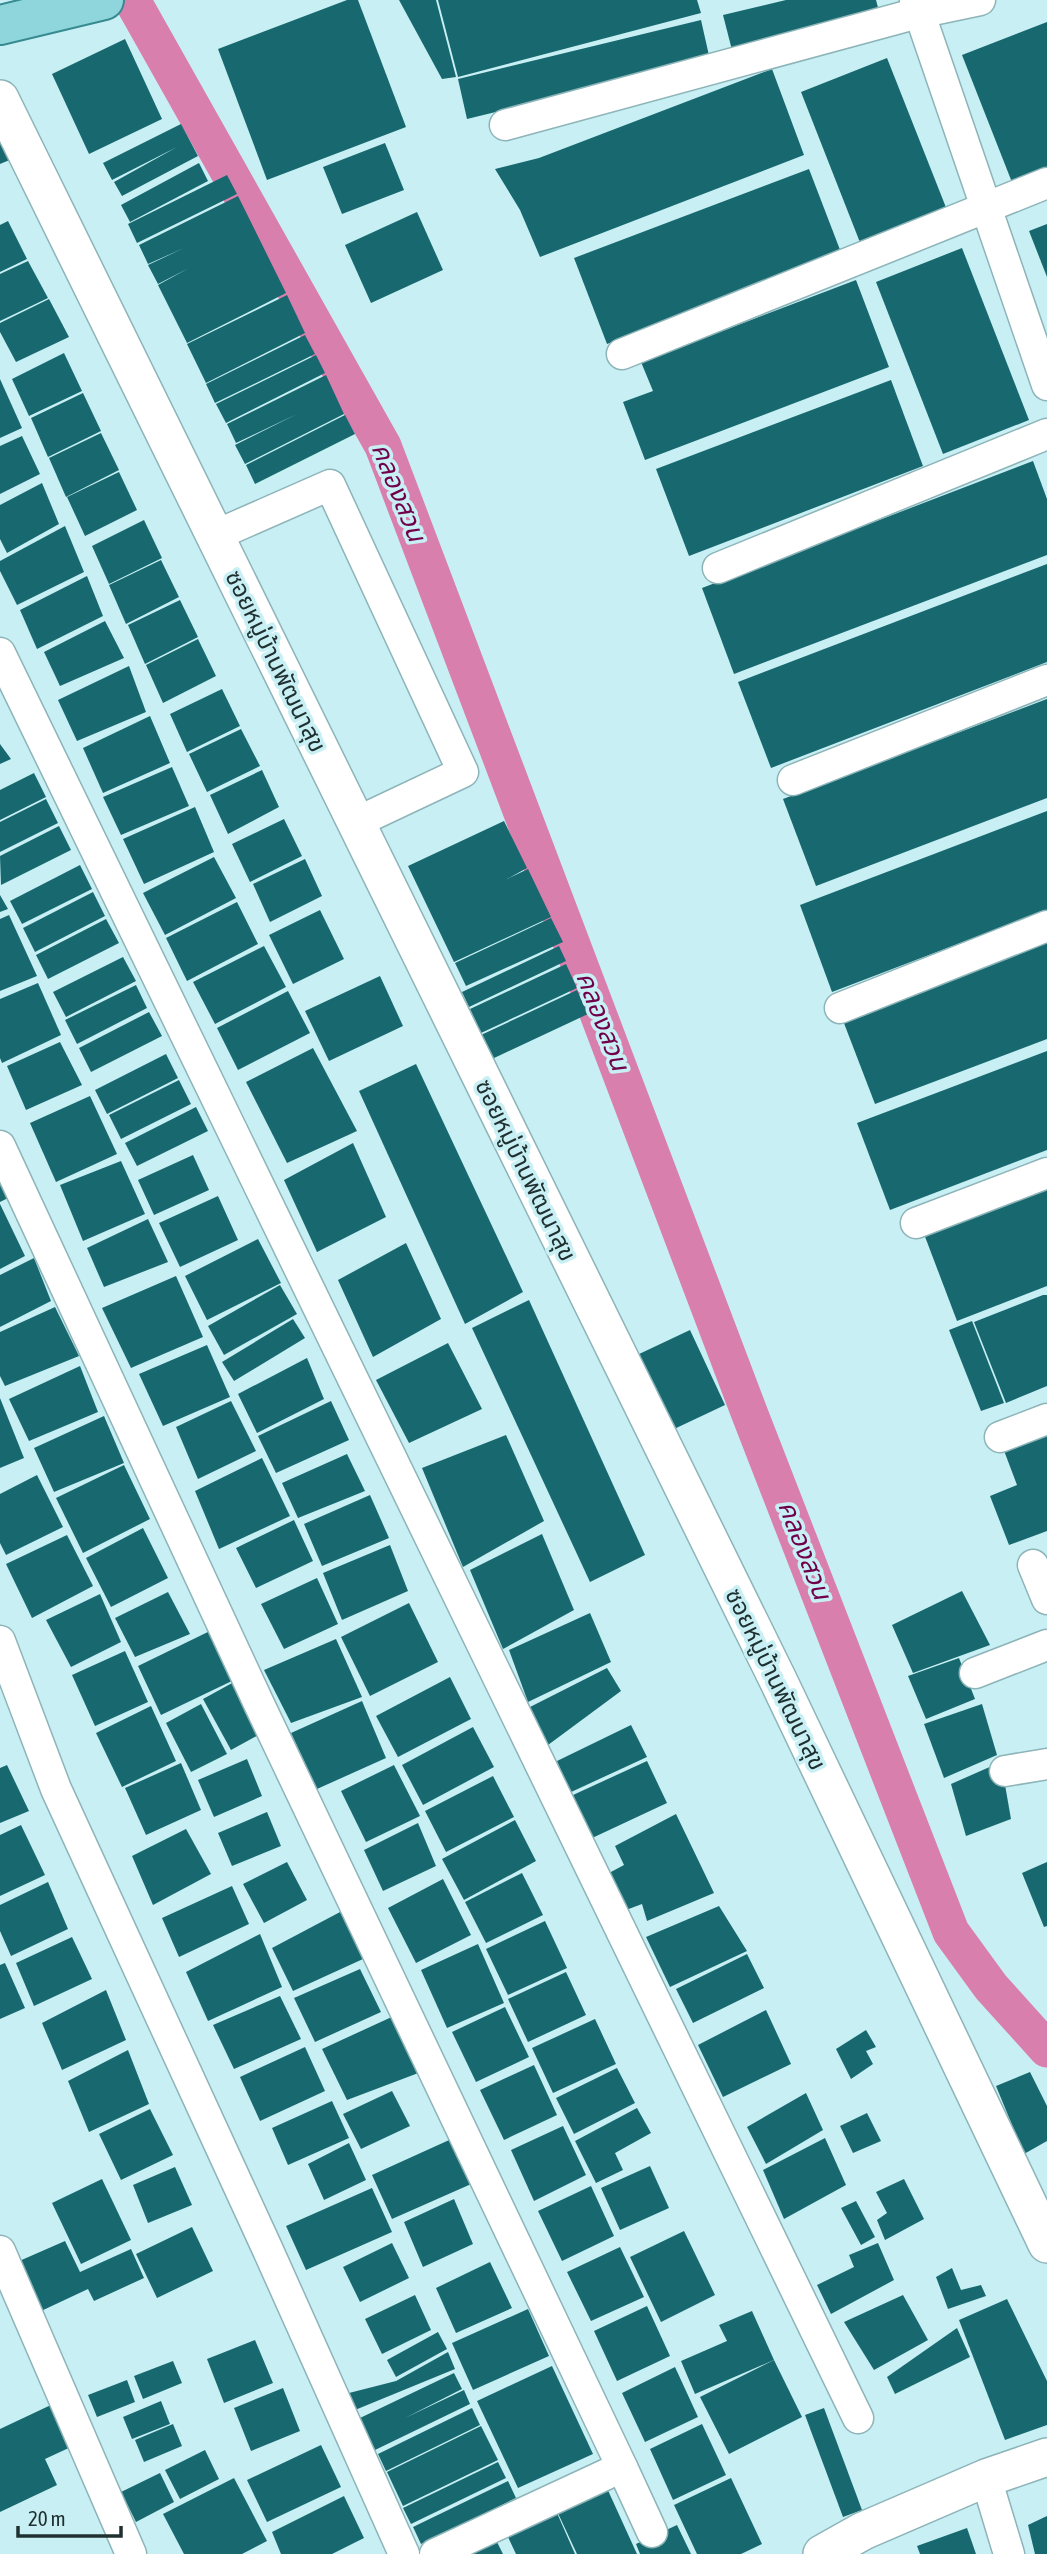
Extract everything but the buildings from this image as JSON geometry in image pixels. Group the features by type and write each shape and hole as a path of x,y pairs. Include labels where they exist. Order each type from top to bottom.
{"main road":[{"path":"0,25 103,0"}],"street":[{"path":"505,125 917,6 980,0"},
{"path":"917,6 1047,386"},
{"name":"ซอยหมู่บ้านพัฒนาสุข","path":"0,99 778,1680 1047,2244"},
{"path":"621,354 1047,183"},
{"path":"718,568 1047,435"},
{"path":"214,536 330,485 463,772 355,823"},
{"path":"0,653 858,2418"},
{"path":"793,780 1047,680"},
{"path":"840,1008 1047,926"},
{"path":"0,1146 254,1694 652,2532"},
{"path":"916,1223 1047,1173"},
{"path":"1000,1437 1047,1419"},
{"path":"1033,1566 1047,1599"},
{"path":"0,1641 56,1789 404,2554"},
{"path":"975,1673 1047,1645"},
{"path":"1005,1771 1047,1764"},
{"path":"0,2251 131,2554"},
{"path":"822,2554 863,2531 986,2478 1047,2457"},
{"path":"435,2554 622,2467"},
{"path":"986,2478 1009,2554"}],"waterway":[{"name":"คลองสวน","path":"132,0 383,446 749,1412 951,1932 991,1987 1047,2049"}]}
